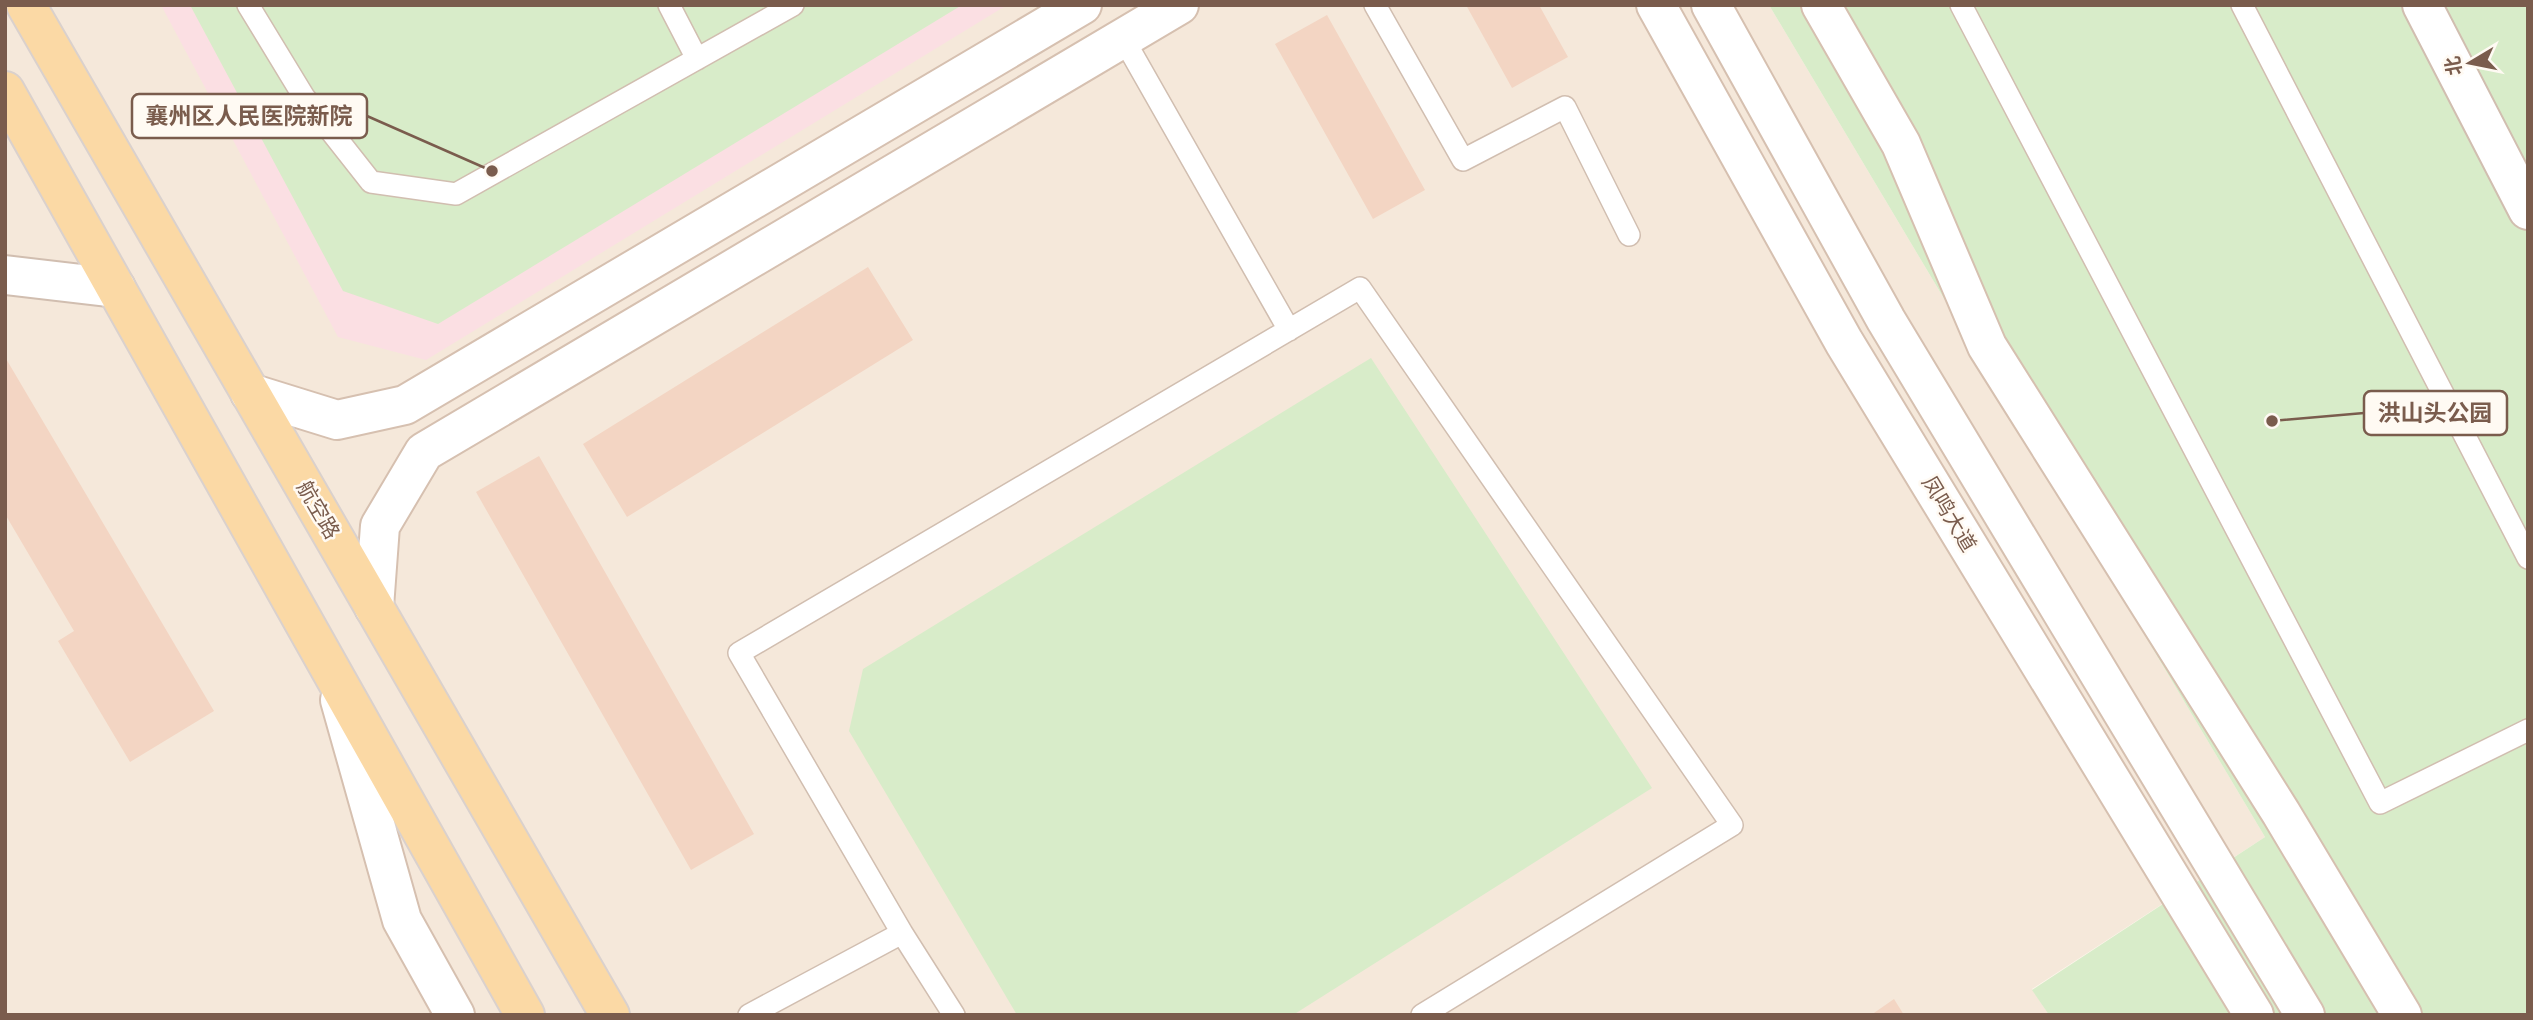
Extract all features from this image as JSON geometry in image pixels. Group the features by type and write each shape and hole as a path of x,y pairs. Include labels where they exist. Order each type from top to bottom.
{"main road":[{"name":"航空路","path":"26,5 610,1015"},
{"path":"5,91 525,1015"}],"street":[{"path":"250,393 337,420 405,405 1082,5"},
{"path":"374,607 380,526 424,452 1179,5"},
{"name":"凤鸣大道","path":"1656,5 1844,342 2254,1015"},
{"path":"1711,5 1886,320 2305,1015"},
{"path":"1821,5 1901,144 1987,346 2281,813 2402,1015"},
{"path":"2421,5 2528,210"},
{"path":"5,275 116,288"},
{"path":"331,668 402,920 455,1015"}],"lane":[{"path":"248,5 303,97 371,182 456,194 793,5"},
{"path":"669,5 696,59"},
{"path":"1375,5 1463,160 1565,107 1629,235"},
{"path":"1961,5 2380,803 2528,730"},
{"path":"2242,5 2528,558"},
{"path":"1124,38 1289,330"},
{"path":"954,1015 902,933 740,653 1360,288 1732,825 1422,1015"},
{"path":"749,1015 902,933"}],"shaded area":[{"path":"5,5 1769,5 2265,837 2032,989 2049,1015 5,1015"},
{"path":"161,5 1007,5 426,360 338,337"}],"green space":[{"path":"190,5 962,5 438,324 343,291"},
{"path":"1769,5 2528,5 2528,1015 2049,1015 2032,990 2265,837"},
{"path":"1371,358 1652,788 1293,1015 1017,1015 849,731 863,669"}],"building":[{"path":"1466,5 1539,5 1568,57 1512,88"},
{"path":"1327,15 1425,190 1373,219 1275,44"},
{"path":"868,267 913,340 627,517 583,444"},
{"path":"5,357 214,711 130,762 58,641 74,631 5,514"},
{"path":"539,456 754,834 691,870 476,492"},
{"path":"1894,999 1904,1015 1871,1015"}],"place":[{"name":"襄州区人民医院新院","path":"492,171"},
{"name":"洪山头公园","path":"2272,421"}]}
